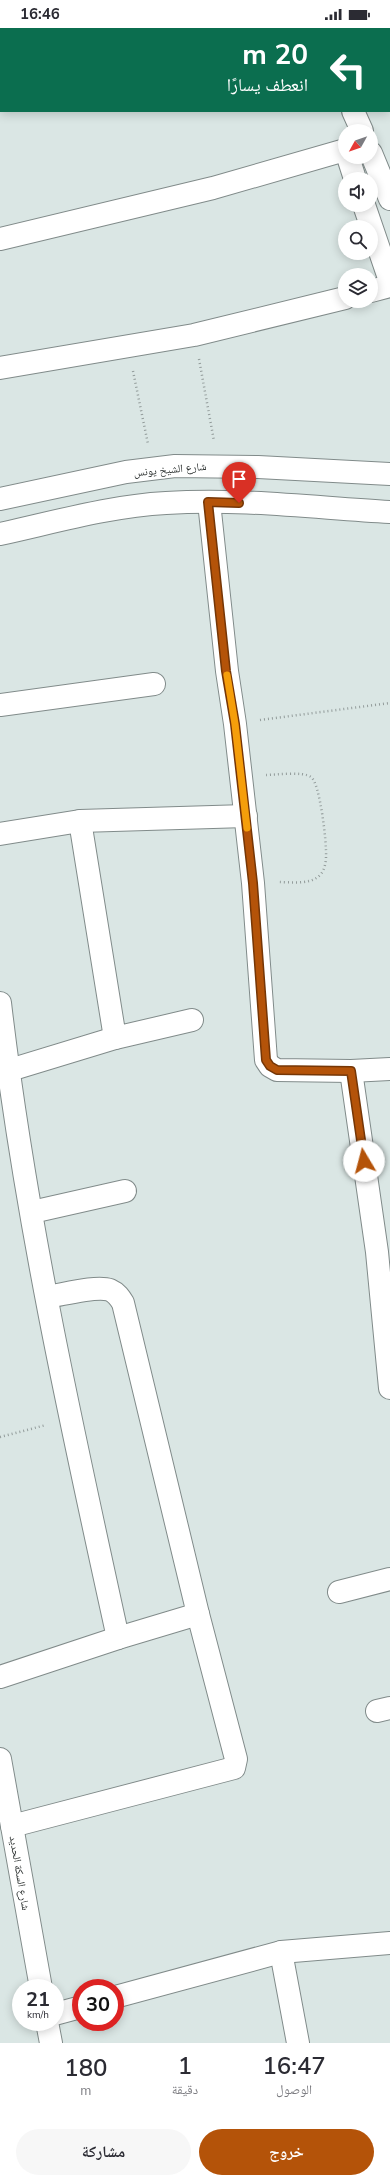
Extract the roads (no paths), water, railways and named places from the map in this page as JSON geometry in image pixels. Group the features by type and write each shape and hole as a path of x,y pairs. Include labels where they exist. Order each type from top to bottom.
{"street":[{"path":"354,112 359,124"},
{"path":"0,240 212,188 338,152"},
{"path":"376,164 390,199"},
{"path":"366,212 390,281"},
{"path":"378,289 390,286"},
{"path":"0,368 194,335 338,300"},
{"name":"شارع الشيخ يونس","path":"0,499 153,468 189,465 218,465 390,474"},
{"path":"208,502 226,671 235,724 253,883 266,1060 270,1066 277,1070 351,1071 390,1069"},
{"path":"0,534 124,508 166,503 208,502 390,512"},
{"path":"0,705 154,684"},
{"path":"0,834 80,821 246,816"},
{"path":"80,821 115,1038"},
{"path":"0,1004 4,1072 32,1212 70,1419 118,1638"},
{"path":"4,1072 115,1038 192,1020"},
{"path":"351,1071 383,1251 390,1388"},
{"path":"32,1212 125,1191"},
{"path":"12,1826 234,1768 236,1760 198,1614 123,1304 119,1296 110,1290 101,1289 47,1297"},
{"path":"339,1592 390,1579"},
{"path":"0,1677 118,1638 198,1614"},
{"name":"شارع السكة الحديد","path":"0,1759 39,1979"},
{"path":"124,1995 281,1952 390,1943"},
{"path":"281,1952 298,2043"},
{"path":"49,2031 51,2043"}]}
